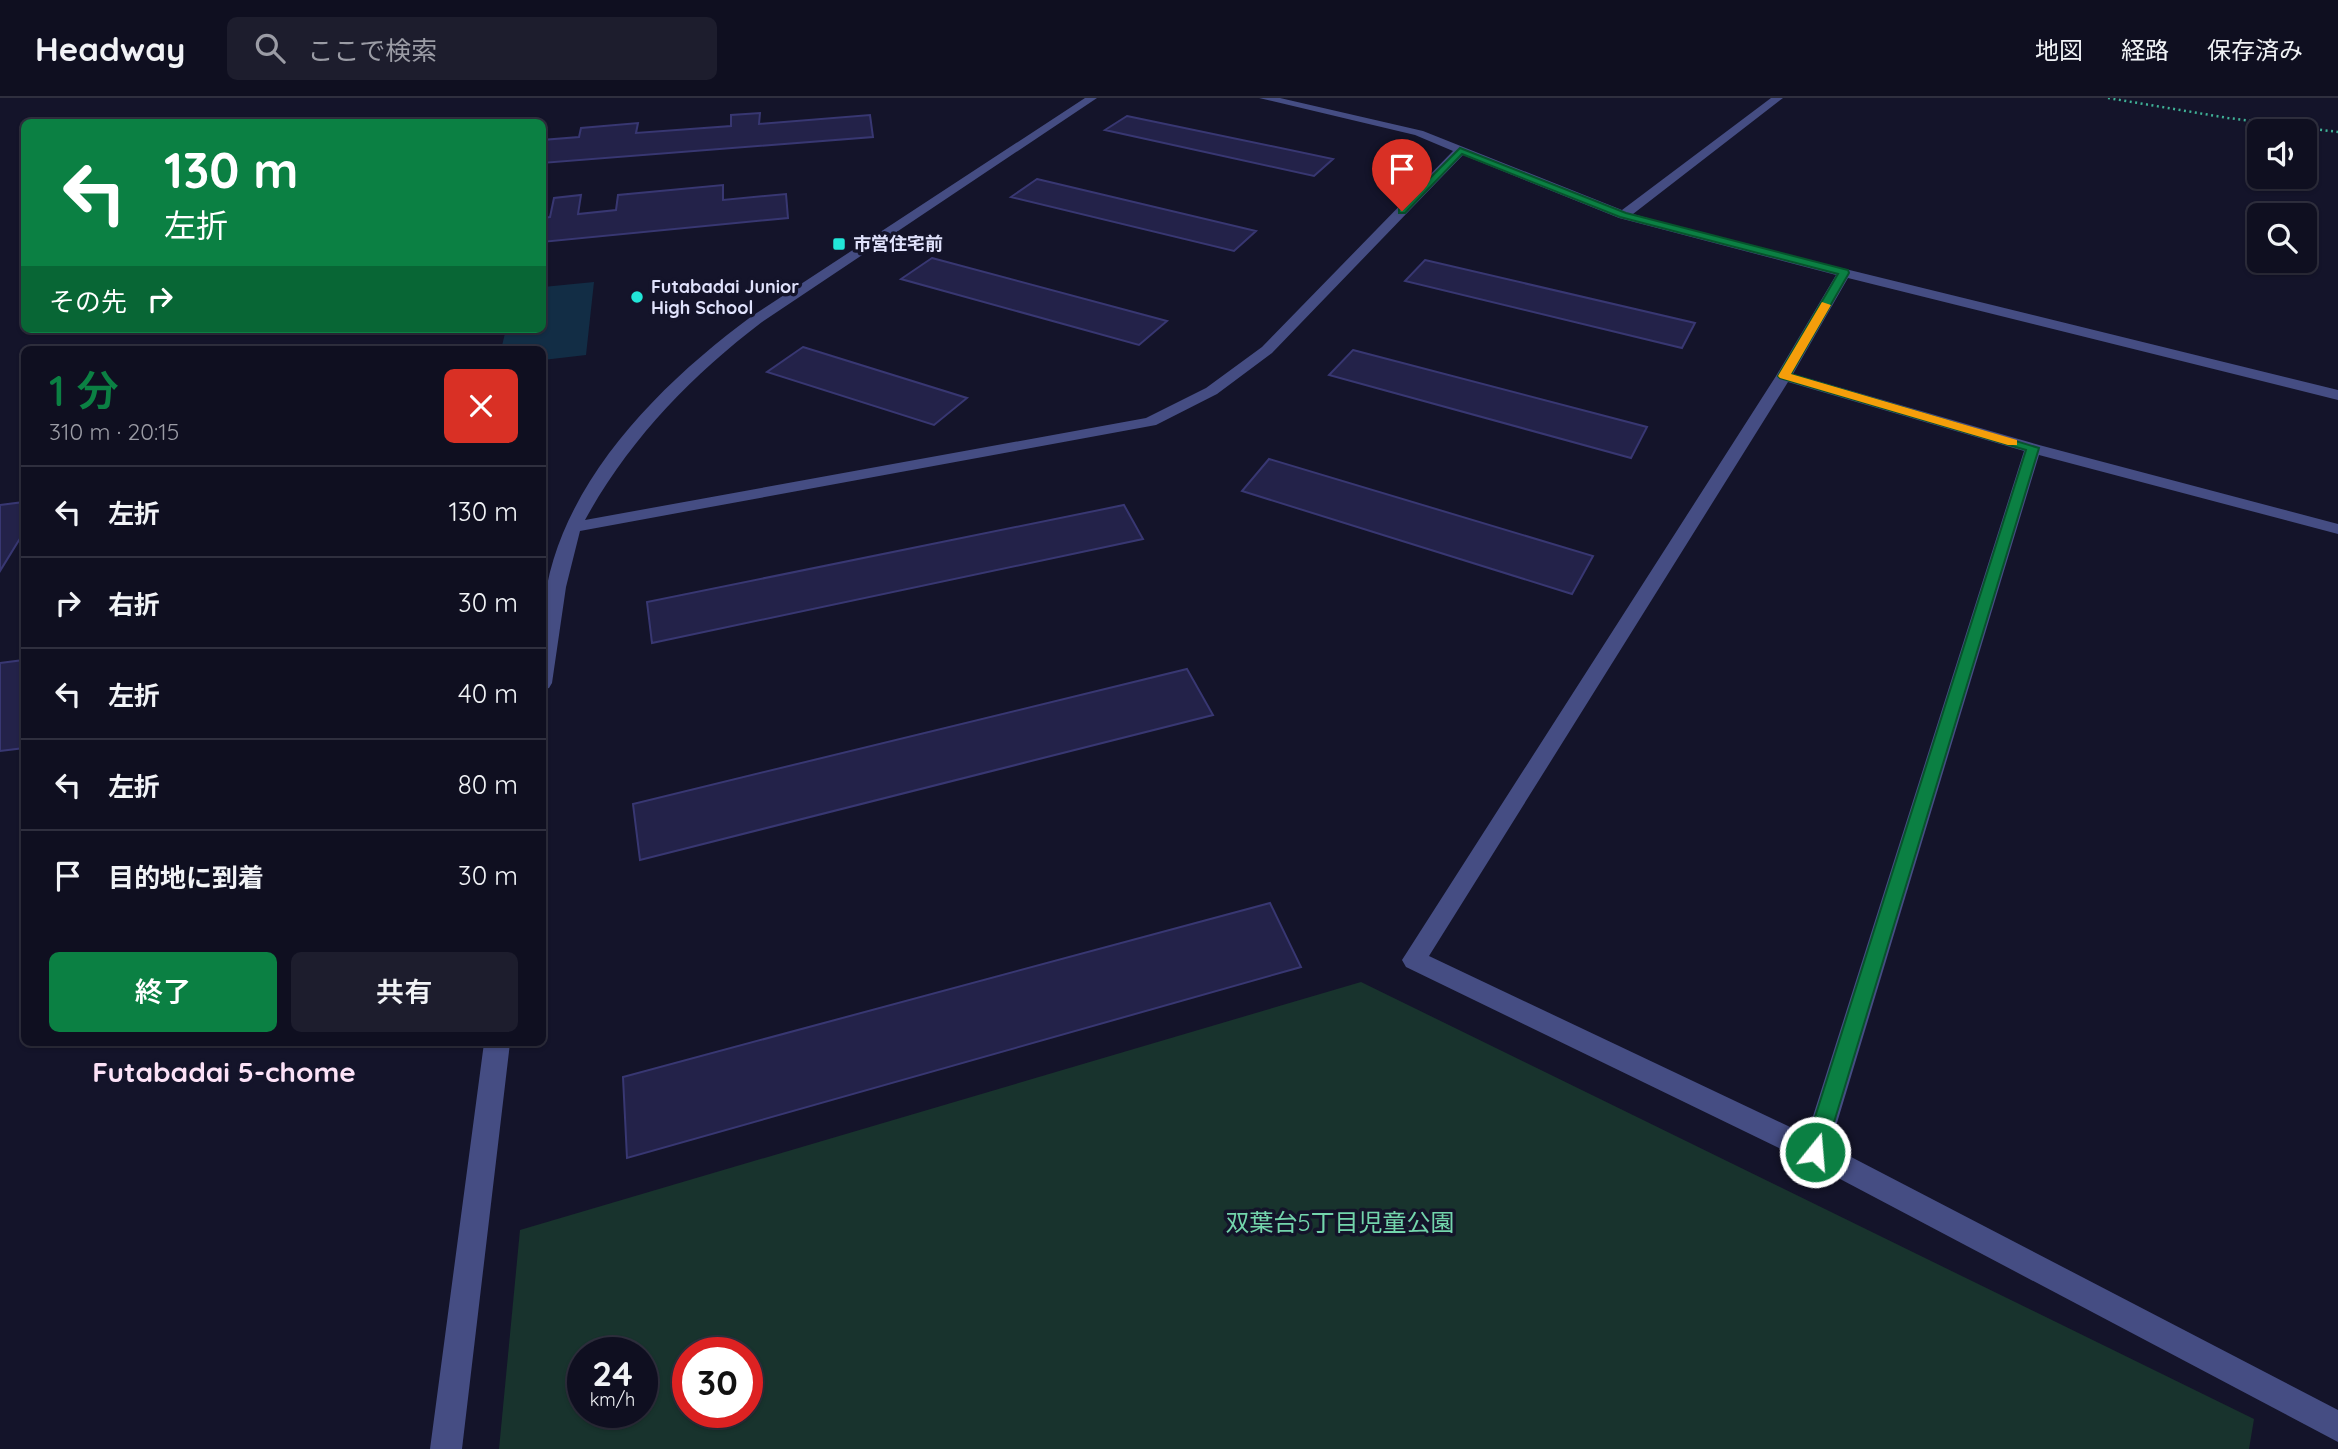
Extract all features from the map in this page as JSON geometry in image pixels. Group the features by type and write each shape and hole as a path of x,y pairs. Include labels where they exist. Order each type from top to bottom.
{"street":[{"path":"546,656 557,580 573,527 607,469 667,394 707,355 757,319 1092,98"},
{"path":"1264,98 1419,134 1623,215 1844,273 2338,395"},
{"path":"1623,215 1778,98"},
{"path":"573,527 1150,422 1197,402 1238,376 1267,350 1460,151"},
{"path":"1844,273 1784,376 1414,960 1815,1152 2338,1427"},
{"path":"1784,376 2033,448 2338,529"},
{"path":"1815,1152 2033,448"},
{"path":"446,1449 497,1046"}],"path":[{"path":"2108,98 2228,118 2338,132"}],"green space":[{"name":"双葉台5丁目児童公園","path":"1361,982 2254,1419 2249,1449 499,1449 520,1230"}],"water":[{"path":"594,282 586,355 546,360 546,346 502,346 505,333 546,333 546,287"}],"building":[{"path":"760,113 759,124 870,115 873,137 546,163 546,140 579,137 581,128 638,123 636,133 731,126 731,115"},
{"path":"1127,116 1333,159 1314,176 1105,130"},
{"path":"1037,179 1256,231 1234,251 1011,197"},
{"path":"723,185 723,200 786,194 788,218 546,242 546,218 550,217 554,198 581,195 578,214 616,210 618,195"},
{"path":"932,258 1167,321 1139,345 901,279"},
{"path":"1425,260 1695,323 1682,348 1405,281"},
{"path":"803,347 967,398 934,425 767,372"},
{"path":"1353,350 1647,427 1631,458 1329,375"},
{"path":"1269,459 1593,556 1572,594 1242,491"},
{"path":"21,502 21,537 0,571 0,505"},
{"path":"1124,505 1143,539 652,643 647,602"},
{"path":"21,660 21,748 0,751 0,663"},
{"path":"1187,669 1213,715 640,860 633,804"},
{"path":"1270,903 1301,967 627,1158 623,1077"}],"slow traffic":[{"path":"1826,305 1784,376 2013,442"}],"place":[{"name":"市営住宅前","path":"839,244"},
{"name":"Futabadai Junior High School","path":"637,297"}],"district":[{"name":"Futabadai 5-chome","path":"224,1072"}],"route":[{"path":"1402,211 1460,151 1623,215 1844,273 1784,376 2033,448 1815,1152"}]}
